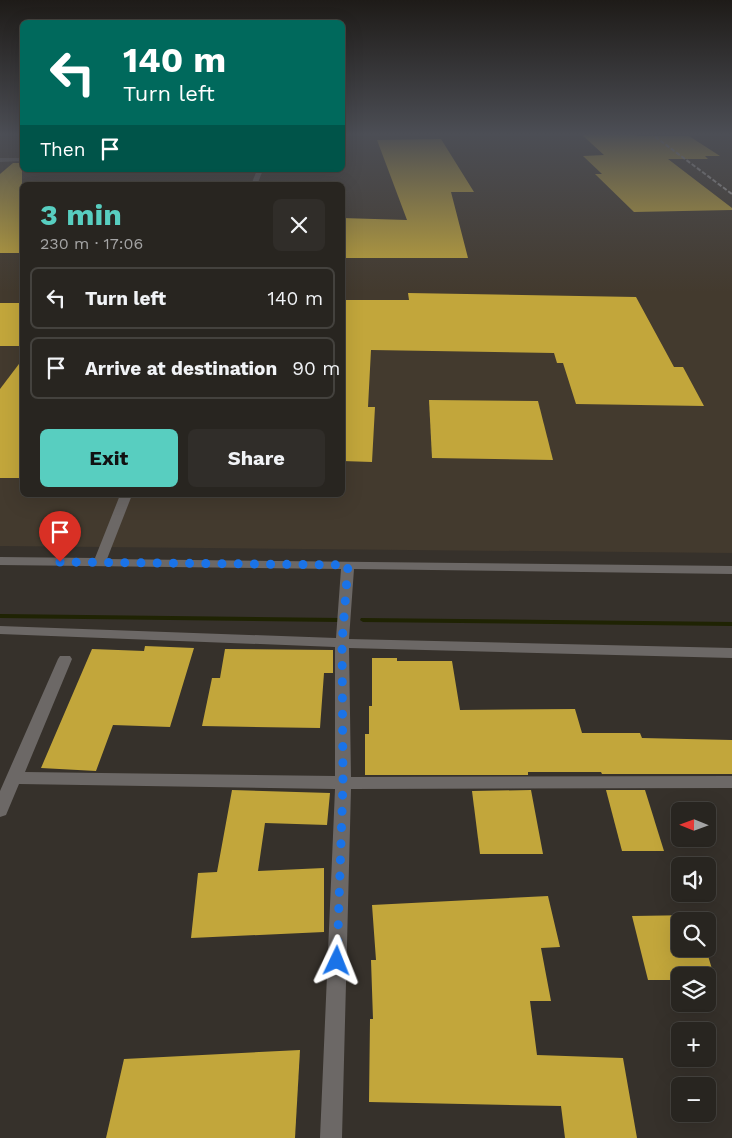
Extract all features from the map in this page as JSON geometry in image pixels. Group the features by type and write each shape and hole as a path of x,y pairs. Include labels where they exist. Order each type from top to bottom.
{"street":[{"path":"100,562 125,497"},
{"path":"0,561 732,570"},
{"path":"331,1138 343,783 342,643 348,565"},
{"path":"0,630 342,643 732,653"},
{"path":"0,810 65,659"},
{"path":"15,778 343,783 732,782"}],"shaded area":[{"path":"0,186 20,186 20,497 345,497 345,186 732,186 732,553 0,546"}],"building":[{"path":"0,186 20,186 20,253 0,253"},
{"path":"394,186 470,186 474,192 451,192 468,258 345,258 345,218 407,220"},
{"path":"607,186 703,186 732,208 732,210 634,212"},
{"path":"408,293 636,297 674,367 683,367 704,406 576,404 563,363 557,363 554,353 371,350 368,407 375,407 372,462 345,461 345,300 409,300"},
{"path":"0,303 20,303 20,346 0,346"},
{"path":"20,363 20,478 0,478 0,389"},
{"path":"429,400 538,401 553,460 432,458"},
{"path":"145,646 194,648 170,727 113,725 96,771 41,768 92,649 144,651"},
{"path":"225,649 333,650 333,673 324,673 320,728 202,726 212,678 220,678"},
{"path":"372,658 397,658 397,661 452,661 460,710 575,709 582,733 640,733 642,738 732,740 732,774 528,772 528,775 365,775 365,734 369,734 369,706 372,706"},
{"path":"232,790 330,793 327,825 265,823 258,871 324,868 324,932 191,938 198,873 217,872"},
{"path":"531,790 543,854 480,854 472,791"},
{"path":"606,790 645,790 664,851 622,851"},
{"path":"548,896 560,947 541,948 551,1001 530,1001 537,1055 623,1058 637,1138 565,1138 561,1106 369,1102 370,1019 373,1019 371,960 376,960 372,905"},
{"path":"671,915 671,957 708,957 711,967 671,967 671,980 648,980 632,916"},
{"path":"300,1050 295,1138 106,1138 124,1059"}],"waterway":[{"path":"0,616 340,620"},
{"path":"363,620 732,624"}],"railway":[{"path":"721,186 732,194"}],"route":[{"path":"60,562 348,565 342,643 343,783 337,961"}]}
